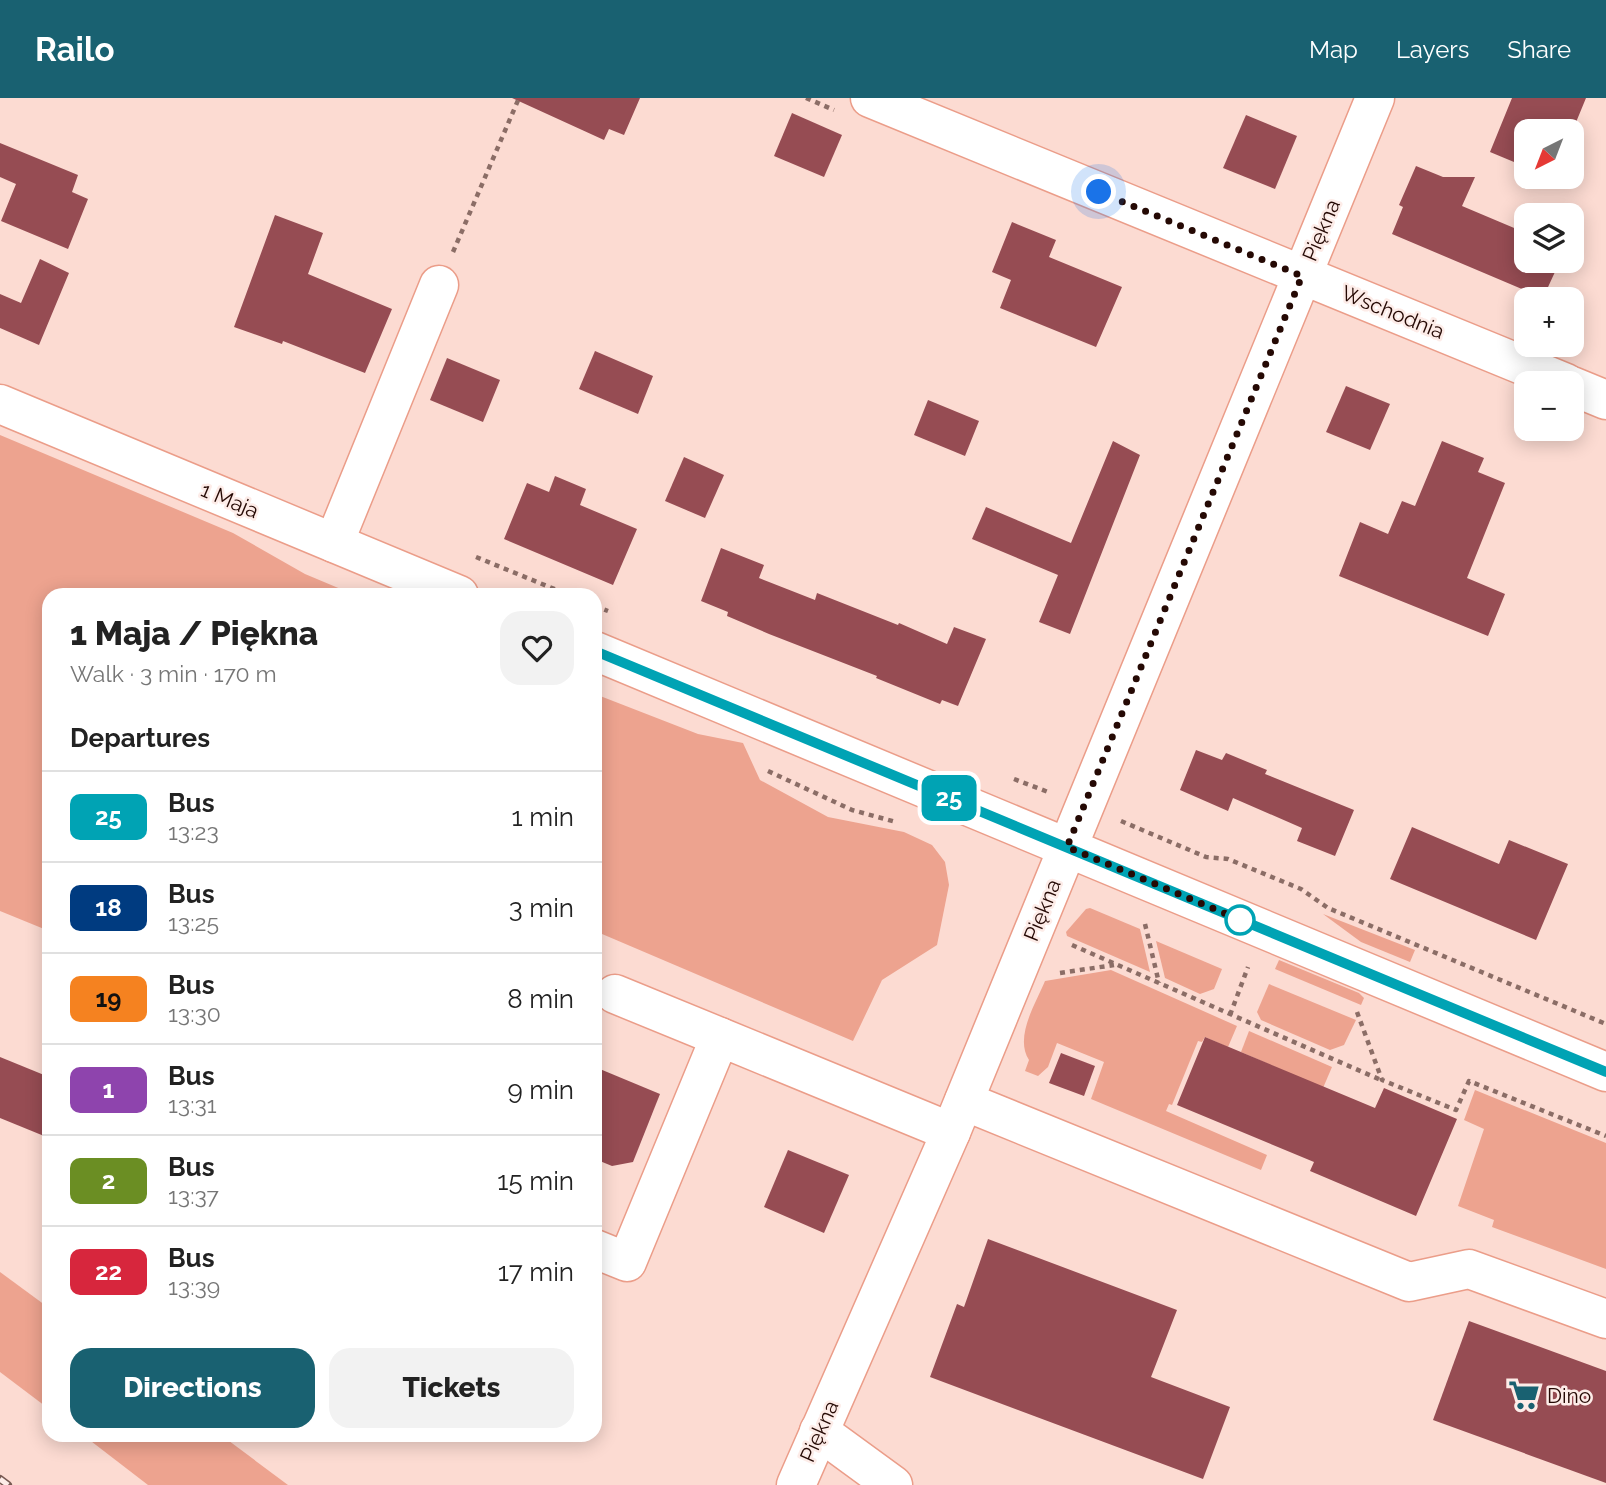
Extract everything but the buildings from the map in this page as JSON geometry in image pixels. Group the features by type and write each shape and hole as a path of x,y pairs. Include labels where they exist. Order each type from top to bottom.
{"street":[{"name":"Wschodnia","path":"870,98 1536,371"},
{"name":"Piękna","path":"796,1485 958,1116 1375,98"},
{"path":"334,543 439,285"},
{"path":"1584,391 1606,400"},
{"name":"1 Maja","path":"0,404 442,588"},
{"path":"602,654 1606,1072"},
{"path":"615,994 720,1037 958,1116 1409,1282 1469,1269 1606,1319"},
{"path":"602,1252 627,1262 720,1037"},
{"path":"819,1431 892,1485"}],"path":[{"path":"439,285 519,98"},
{"path":"1111,817 1206,857 1228,859 1301,889 1328,908 1606,1024"},
{"path":"1136,920 1158,929"},
{"path":"1145,924 1159,984"},
{"path":"1070,944 1456,1110 1469,1081 1606,1136"},
{"path":"1236,961 1261,972"},
{"path":"1054,974 1116,964"},
{"path":"1230,1015 1248,967"},
{"path":"1346,1008 1358,1013 1382,1080"}],"shaded area":[{"path":"0,435 233,533 305,574 338,588 42,588 42,928 0,911"},
{"path":"602,697 698,734 743,743 760,780 828,817 904,832 932,845 945,862 949,885 937,945 882,980 853,1041 602,934"},
{"path":"1090,908 1140,929 1150,972 1067,936 1066,932 1086,909"},
{"path":"1323,914 1415,950 1410,962 1361,942"},
{"path":"1156,941 1222,969 1214,989 1200,994 1165,978"},
{"path":"1279,960 1359,993 1364,998 1361,1005 1275,969"},
{"path":"1111,970 1237,1026 1228,1047 1205,1037 1202,1042 1198,1041 1172,1105 1169,1104 1166,1111 1267,1155 1261,1170 1091,1099 1104,1062 1057,1043 1048,1067 1038,1076 1025,1071 1029,1060 1025,1051 1025,1031 1045,981"},
{"path":"1269,984 1356,1020 1344,1045 1330,1050 1261,1020 1257,1012"},
{"path":"1249,1031 1332,1067 1323,1088 1241,1052"},
{"path":"1475,1090 1606,1143 1606,1269 1492,1227 1494,1220 1458,1206 1484,1129 1464,1120"},
{"path":"0,1272 42,1303 42,1404 0,1372"},
{"path":"92,1442 230,1442 288,1485 148,1485"}],"railway":[{"path":"0,1479 8,1485"}],"bus line":[{"name":"25","path":"602,654 1606,1072"}],"place":[{"name":"Dino","path":"1524,1395"}],"route":[{"path":"1099,192 1302,276 1067,847 1248,923 1240,920"}]}
